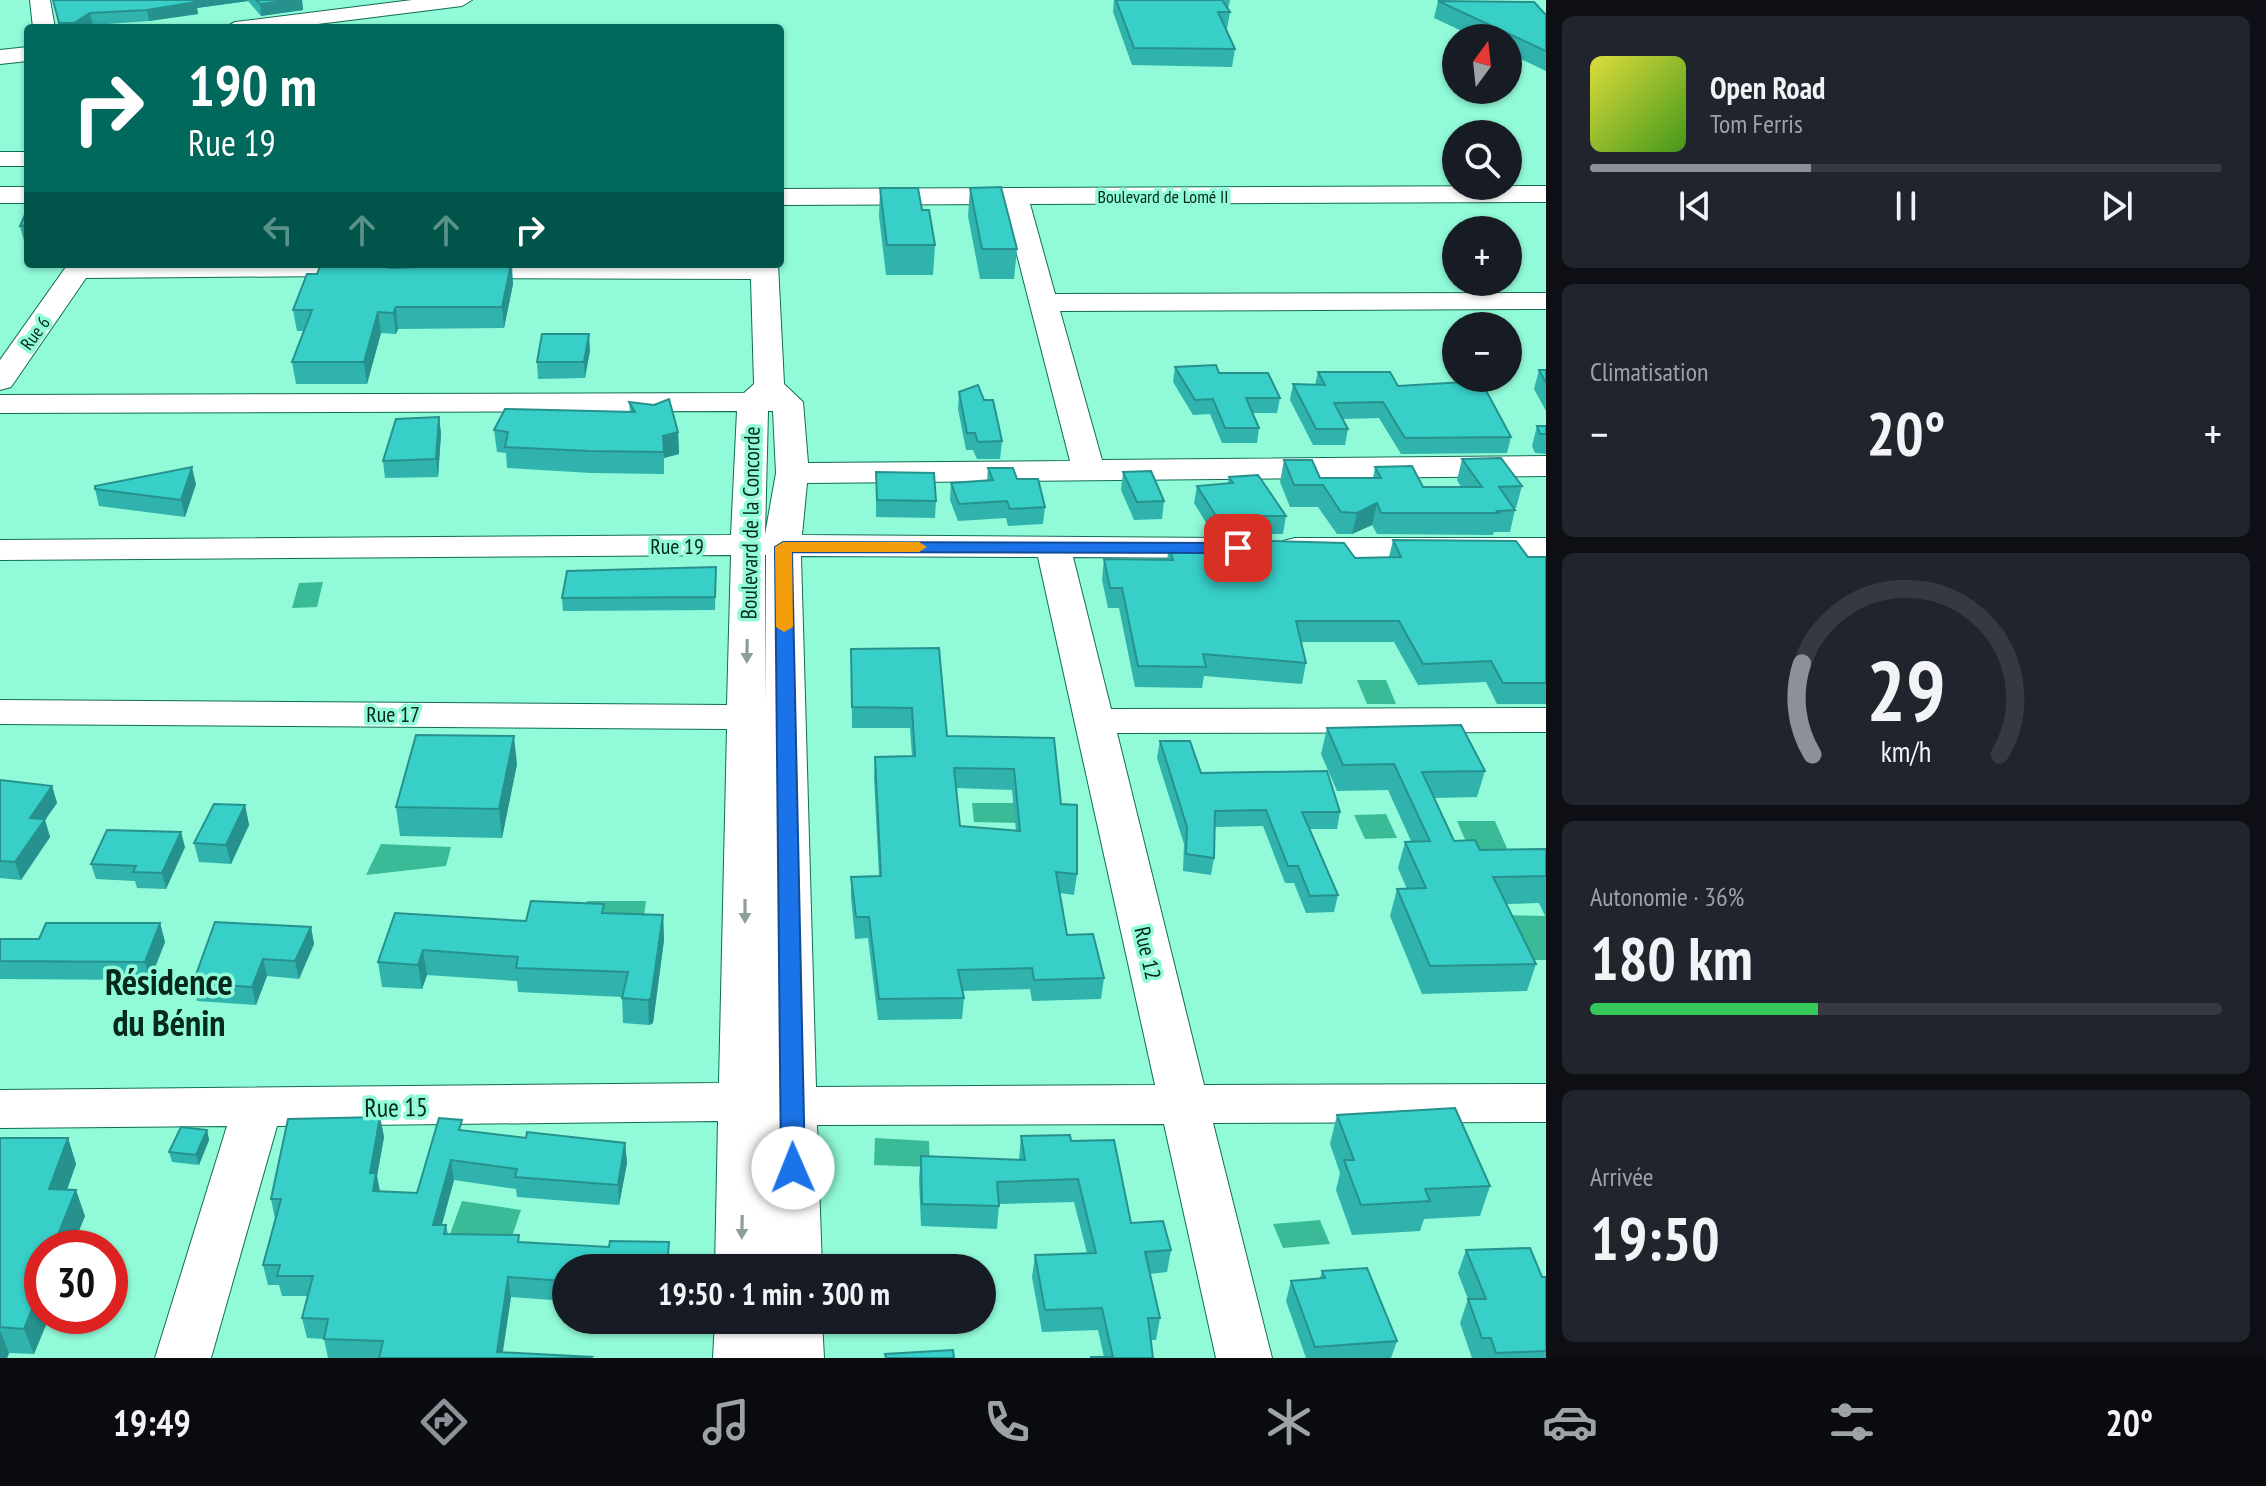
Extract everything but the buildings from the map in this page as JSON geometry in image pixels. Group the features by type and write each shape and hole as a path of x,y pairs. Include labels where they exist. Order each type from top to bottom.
{"street":[{"path":"40,0 43,24"},
{"path":"264,24 462,0"},
{"path":"0,57 24,54"},
{"path":"0,159 24,159"},
{"name":"Boulevard de Lomé II","path":"784,188 1546,186"},
{"path":"0,192 24,192"},
{"name":"Boulevard de Lomé II","path":"784,197 1546,194"},
{"path":"1015,197 1088,469"},
{"path":"77,272 324,268"},
{"path":"0,404 770,397 764,268 438,269"},
{"name":"Rue 6","path":"0,381 77,272"},
{"path":"1045,311 1546,301"},
{"path":"1045,311 1546,318"},
{"name":"Boulevard de la Concorde","path":"766,546 792,473 770,397"},
{"name":"Boulevard de la Concorde","path":"742,1254 743,1102 766,716 770,397"},
{"path":"792,473 1546,466"},
{"name":"Rue 19","path":"0,550 766,546 1546,548"},
{"name":"Rue 12","path":"1053,548 1244,1358"},
{"name":"Rue 17","path":"0,712 766,716"},
{"name":"Boulevard de la Concorde","path":"766,716 792,1106 795,1254"},
{"path":"1096,721 1546,720"},
{"name":"Rue 15","path":"0,1109 257,1109 743,1102 792,1106 1546,1103"},
{"path":"183,1358 257,1109"},
{"path":"741,1358 742,1334"},
{"path":"795,1334 796,1358"}],"shaded area":[{"path":"323,582 317,607 292,608 299,583"},
{"path":"1357,680 1386,680 1396,704 1367,704"},
{"path":"972,803 1014,803 1018,823 974,822"},
{"path":"1386,814 1397,838 1365,839 1354,815"},
{"path":"1457,821 1495,821 1516,869 1478,869"},
{"path":"381,844 451,847 446,866 366,875"},
{"path":"587,901 646,901 643,923 585,925"},
{"path":"1501,915 1546,916 1546,960 1518,960"},
{"path":"875,1138 929,1141 930,1167 874,1165"},
{"path":"462,1201 521,1210 510,1242 450,1234"},
{"path":"1320,1220 1330,1244 1283,1248 1273,1224"}],"slow traffic":[{"path":"784,627 783,547 919,547"}],"district":[{"name":"Résidence du Bénin","path":"169,1002"}],"route":[{"path":"793,1168 783,547 1238,548"}]}
